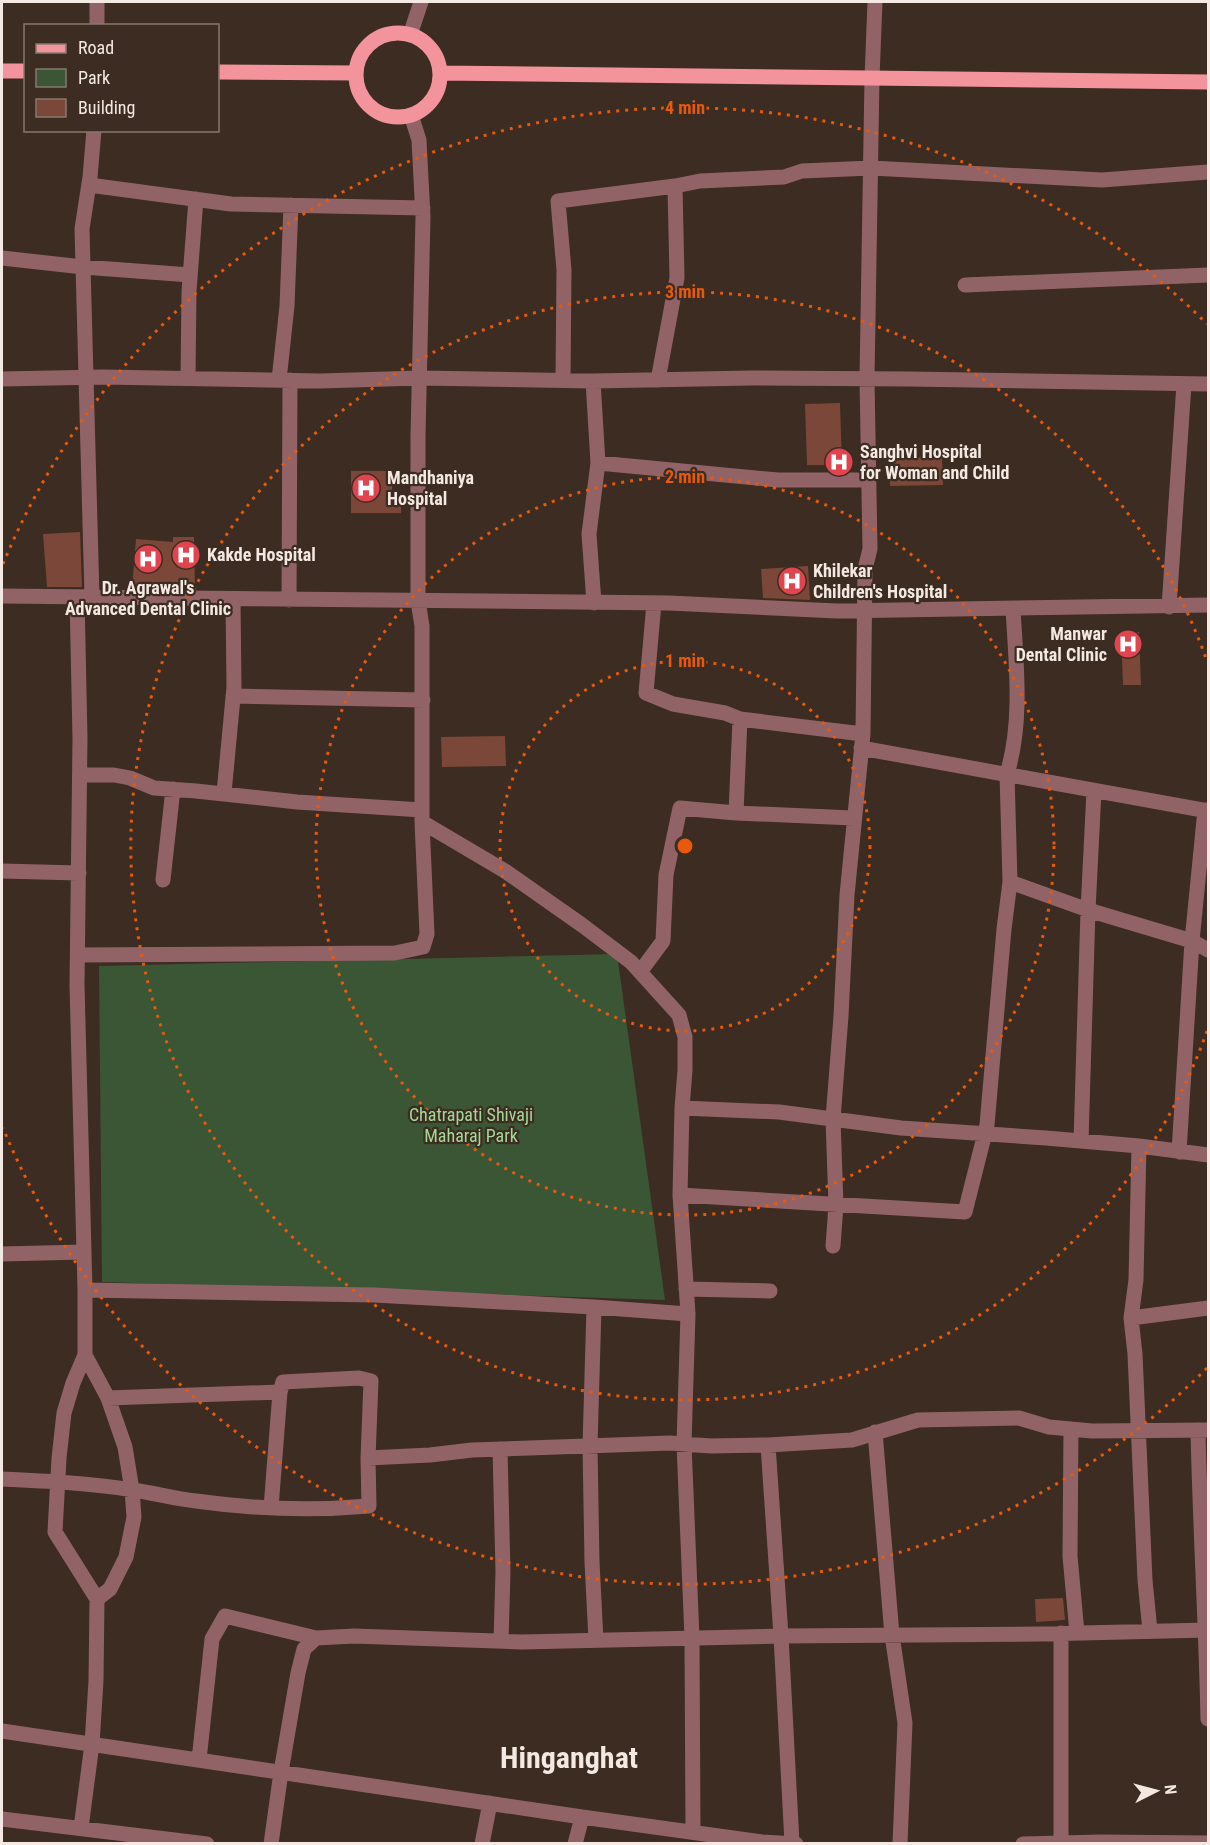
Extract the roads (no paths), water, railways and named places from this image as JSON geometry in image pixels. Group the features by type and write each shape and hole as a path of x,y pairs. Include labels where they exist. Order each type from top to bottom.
{"main road":[{"path":"390,33 410,35 429,47 437,59 440,73 438,86 432,99 411,115 398,117 385,115 373,109 363,99 357,87 358,59 366,47 377,38 390,33"},
{"path":"2,71 24,71"},
{"path":"219,72 356,73"},
{"path":"440,73 1209,82"}],"street":[{"path":"97,2 97,24"},
{"path":"410,35 421,2"},
{"path":"833,1246 836,1205 833,1119 853,818 862,741 864,569 870,549 867,379 875,2"},
{"path":"78,955 395,953 423,947 427,934 422,816 422,626 418,601 423,208 419,140 411,115"},
{"path":"92,597 82,229 94,132"},
{"path":"563,380 564,270 558,201 700,181 784,177 802,171 871,168 1102,180 1209,172"},
{"path":"89,185 231,204 423,208"},
{"path":"658,380 677,278 675,186"},
{"path":"188,378 190,275 196,199"},
{"path":"289,600 284,380 291,205"},
{"path":"2,258 190,275"},
{"path":"965,285 1209,274"},
{"path":"2,379 86,377 593,381 867,379 1209,384"},
{"path":"593,381 598,463 589,534 594,603"},
{"path":"1169,607 1184,384"},
{"path":"598,463 778,480 869,480"},
{"path":"2,596 654,603 864,611 1209,605"},
{"path":"77,597 80,775 78,955 85,1355 64,1413 56,1532 97,1599 96,1681 92,1744 81,1828"},
{"path":"224,794 233,696 233,599"},
{"path":"654,603 646,693 673,704 725,713 740,719 862,741 1007,774 1207,810 1192,941 1179,1152"},
{"path":"680,1195 965,1212 985,1134 1010,882 1007,774 1012,757 1017,705 1013,609"},
{"path":"233,696 423,700"},
{"path":"736,813 740,719"},
{"path":"80,775 130,778 154,788 422,816 514,878 631,962 679,1015 685,1037 680,1195 688,1314 684,1444 692,1638 693,1832"},
{"path":"163,880 173,789"},
{"path":"1081,1141 1094,791"},
{"path":"640,972 663,941 666,875 680,808 853,818"},
{"path":"2,871 79,873"},
{"path":"1010,882 1088,910 1192,941 1209,950"},
{"path":"682,1108 778,1112 901,1128 1139,1146 1209,1155"},
{"path":"1139,1146 1136,1280 1131,1318 1135,1354 1145,1580 1150,1631"},
{"path":"2,1254 84,1252"},
{"path":"686,1289 770,1291"},
{"path":"85,1290 375,1295 688,1314"},
{"path":"594,1307 590,1446 596,1640"},
{"path":"1131,1318 1209,1308"},
{"path":"85,1355 108,1398 125,1447 134,1517 126,1557 110,1589 97,1599"},
{"path":"2,1479 58,1481 195,1501 271,1508 343,1509 369,1506 371,1381 359,1378 283,1382 280,1392 271,1508"},
{"path":"108,1398 280,1392"},
{"path":"368,1458 500,1449 670,1443 768,1445 852,1440 918,1420 1020,1418 1049,1427 1092,1431 1203,1430 1200,1505 1209,1719"},
{"path":"1068,1843 1071,1429"},
{"path":"875,1432 892,1635 905,1723 900,1844"},
{"path":"768,1445 792,1843"},
{"path":"500,1449 503,1572 501,1641"},
{"path":"199,1760 212,1639 225,1616 316,1638 354,1636 501,1641 1207,1630"},
{"path":"271,1844 298,1673 304,1649 316,1638"},
{"path":"2,1731 582,1817 762,1842 796,1844"},
{"path":"482,1844 490,1803"},
{"path":"575,1844 582,1817"},
{"path":"2,1819 207,1844"},
{"path":"1023,1844 1209,1844"}],"place":[{"name":"Sanghvi Hospital for Woman and Child","path":"839,462"},
{"name":"Mandhaniya Hospital","path":"366,488"},
{"name":"Kakde Hospital","path":"186,555"},
{"name":"Dr. Agrawal's Advanced Dental Clinic","path":"148,559"},
{"name":"Khilekar Children's Hospital","path":"792,581"},
{"name":"Manwar Dental Clinic","path":"1128,644"}],"district":[{"name":"Hinganghat","path":"569,1758"}],"park label":[{"name":"Chatrapati Shivaji Maharaj Park","path":"471,1125"}]}
